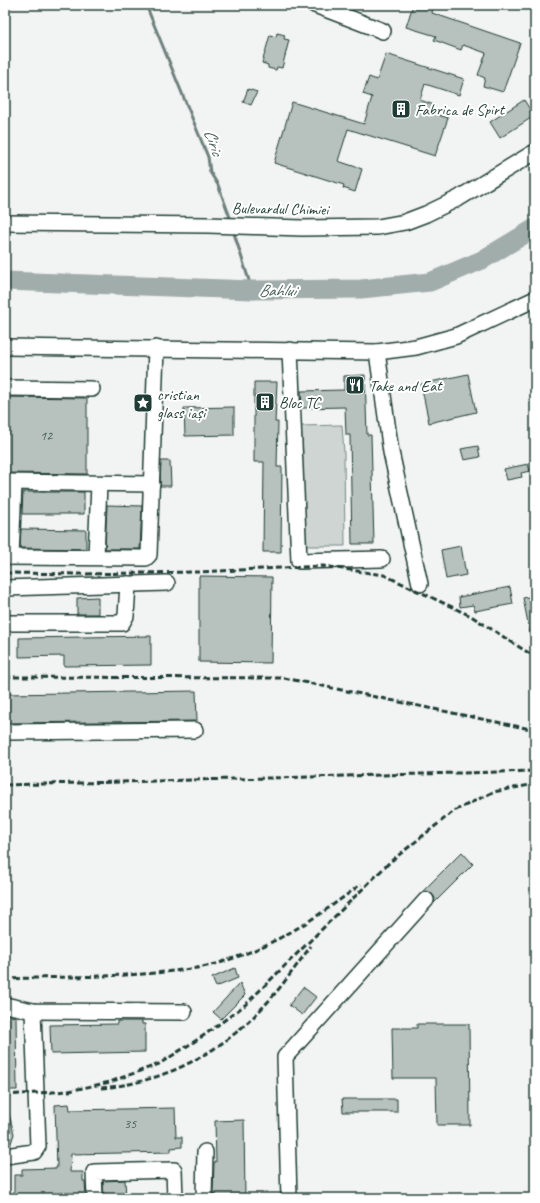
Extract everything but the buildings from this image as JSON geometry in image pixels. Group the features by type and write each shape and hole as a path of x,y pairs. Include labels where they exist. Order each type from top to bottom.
{"street":[{"path":"315,5 382,31"},
{"name":"Bulevardul Chimiei","path":"5,223 378,227 405,222 460,198 535,152"},
{"path":"5,347 377,352 416,347 456,336 535,299"},
{"path":"152,484 10,483 8,557 146,558 150,555 156,348"},
{"path":"290,350 300,560 382,559"},
{"path":"377,352 391,452 420,584"},
{"path":"5,388 92,389"},
{"path":"96,557 99,484"},
{"path":"5,588 167,583"},
{"path":"5,624 122,623 126,616 128,584"},
{"path":"5,732 195,730"},
{"path":"289,1198 285,1057 426,900"},
{"path":"5,1005 33,1010 184,1012"},
{"path":"5,1156 34,1152 38,1146 33,1010"},
{"path":"204,1198 205,1152"},
{"path":"95,1198 94,1172 174,1170 175,1198"}],"shaded area":[{"path":"342,425 344,453 345,546 302,546 301,453 303,453 301,426"}],"waterway":[{"name":"Ciric","path":"146,5 208,157 210,172 218,185 231,220"},
{"name":"Bahlui","path":"5,281 252,290 361,289 430,282 482,260 535,228"},
{"name":"Ciric","path":"233,230 252,290"}],"railway":[{"path":"5,573 80,574 198,572 323,566 384,575 471,616 535,657"},
{"path":"5,677 284,678 535,730"},
{"path":"5,785 535,771"},
{"path":"5,1095 69,1091 110,1082 159,1064 203,1036 245,1005 390,862 454,811 493,792 535,784"},
{"path":"5,979 156,973 217,964 280,938 329,908 361,884"},
{"path":"101,1088 147,1080 169,1072 211,1051 248,1023 270,999 311,946"}],"place":[{"name":"Fabrica de Spirt","path":"401,109"},
{"name":"Take and Eat","path":"355,385"},
{"name":"Bloc TC","path":"265,402"},
{"name":"cristian glass iași","path":"143,403"}]}
